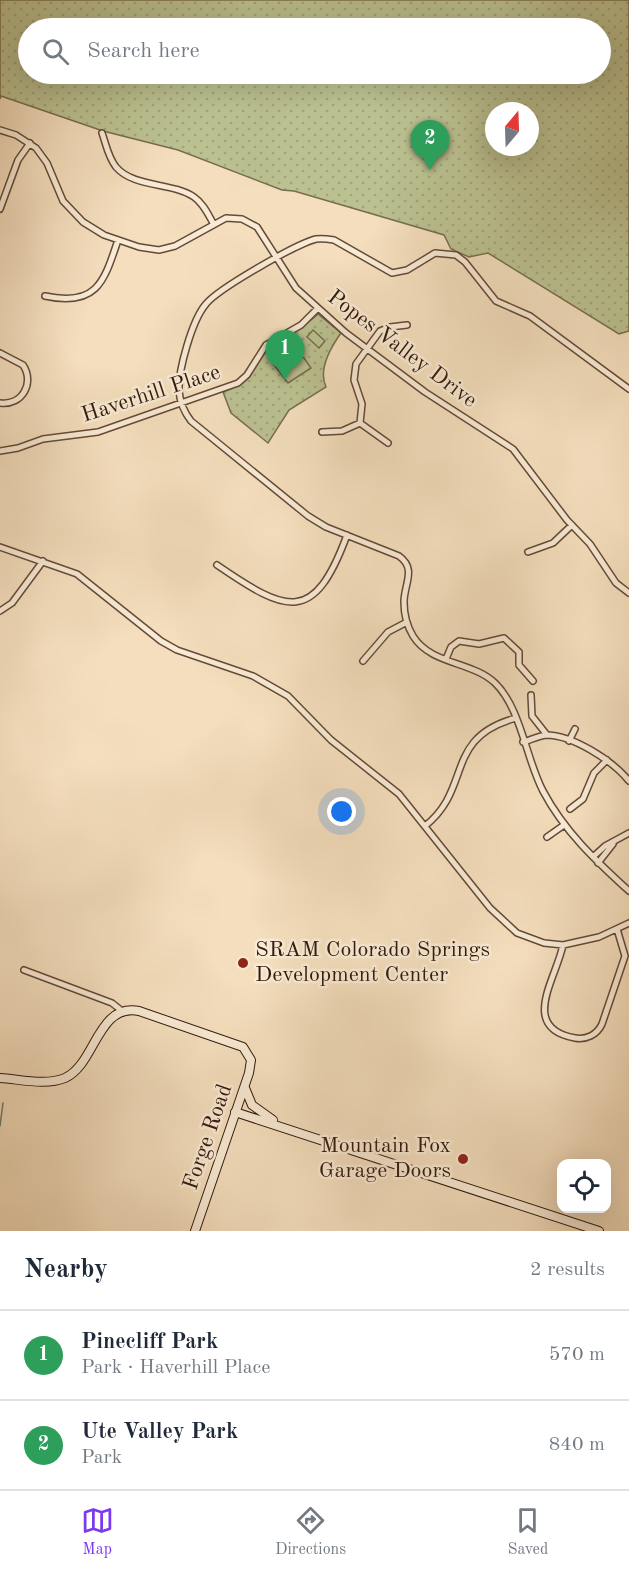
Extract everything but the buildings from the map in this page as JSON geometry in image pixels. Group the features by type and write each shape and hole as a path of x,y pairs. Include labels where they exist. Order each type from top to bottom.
{"street":[{"name":"Popes Valley Drive","path":"0,130 30,143 44,158 57,188 72,212 89,226 118,240 147,249 170,248 213,223 231,217 251,223 264,234 296,288 318,308 365,348 428,393 509,445 572,525 590,544 616,583 629,593"},
{"path":"102,133 110,156 119,170 133,178 190,195 202,205 213,223"},
{"path":"0,209 18,160 30,143"},
{"path":"628,387 530,316 496,302 465,262 456,255 435,253 406,270 392,273 334,240 323,238 313,240 217,293 202,309 194,326 181,377 182,403 187,416 197,427 320,524 399,556 406,562 409,575 404,600 407,622 420,645 446,659 481,673 495,683 508,701 516,718 542,789 564,825 598,863 629,891"},
{"path":"45,296 69,299 92,292 104,279 118,240"},
{"name":"Haverhill Place","path":"0,451 43,440 93,433 238,383 247,375 266,345 301,325 318,308"},
{"path":"360,423 361,399 354,375 356,364 365,348 380,331 407,325"},
{"path":"0,353 23,365 28,380 26,391 17,400 0,403"},
{"path":"322,432 342,431 360,423"},
{"path":"360,423 388,443"},
{"path":"528,552 553,543 572,525"},
{"path":"217,566 254,590 288,603 298,603 312,597 320,590 348,535"},
{"path":"0,547 65,568 89,582 156,638 172,648 253,676 275,687 301,709 331,740 387,782 505,924 530,939 563,945 584,942 629,923"},
{"path":"0,611 12,603 43,561"},
{"path":"363,661 388,632 407,622"},
{"path":"446,659 451,647 459,641 478,644 504,638 519,652 519,665 533,681"},
{"path":"531,695 532,716 547,735"},
{"path":"425,826 439,815 447,803 462,758 475,738 495,725 516,718"},
{"path":"569,741 575,729"},
{"path":"523,742 547,735 569,741 607,760 629,781"},
{"path":"570,809 583,799 594,773 607,760"},
{"path":"547,837 564,825"},
{"path":"598,863 613,844 629,833"},
{"path":"593,857 605,846 613,844"},
{"path":"563,945 544,1002 544,1017 549,1026 557,1032 576,1039 587,1038 602,1024 624,960 624,946 616,929"},
{"path":"0,1078 49,1081 66,1077 75,1071 108,1021 122,1011 112,1003 24,970"},
{"name":"Forge Road","path":"122,1011 139,1011 238,1044 249,1054 251,1065 195,1231"},
{"path":"245,1084 249,1101 256,1109 299,1132"},
{"path":"235,1112 599,1231"},
{"path":"566,1231 569,1221"},
{"path":"584,1231 593,1231"}],"green space":[{"path":"0,0 629,0 629,331 619,334 488,253 469,257 451,249 444,235 294,191 282,190 178,150 103,131 1,96 0,99"},
{"path":"318,314 341,333 325,366 326,387 289,410 268,443 231,413 223,392 247,377 256,360 267,348"},
{"path":"313,330 325,341 319,348 307,337"},
{"path":"290,353 304,358 311,368 288,383 270,360 279,354"}],"waterway":[{"path":"0,1126 3,1103"}],"place":[{"name":"Ute Valley Park","path":"430,170"},
{"name":"Pinecliff Park","path":"285,380"},
{"name":"SRAM Colorado Springs Development Center","path":"243,963"},
{"name":"Mountain Fox Garage Doors","path":"463,1159"}]}
